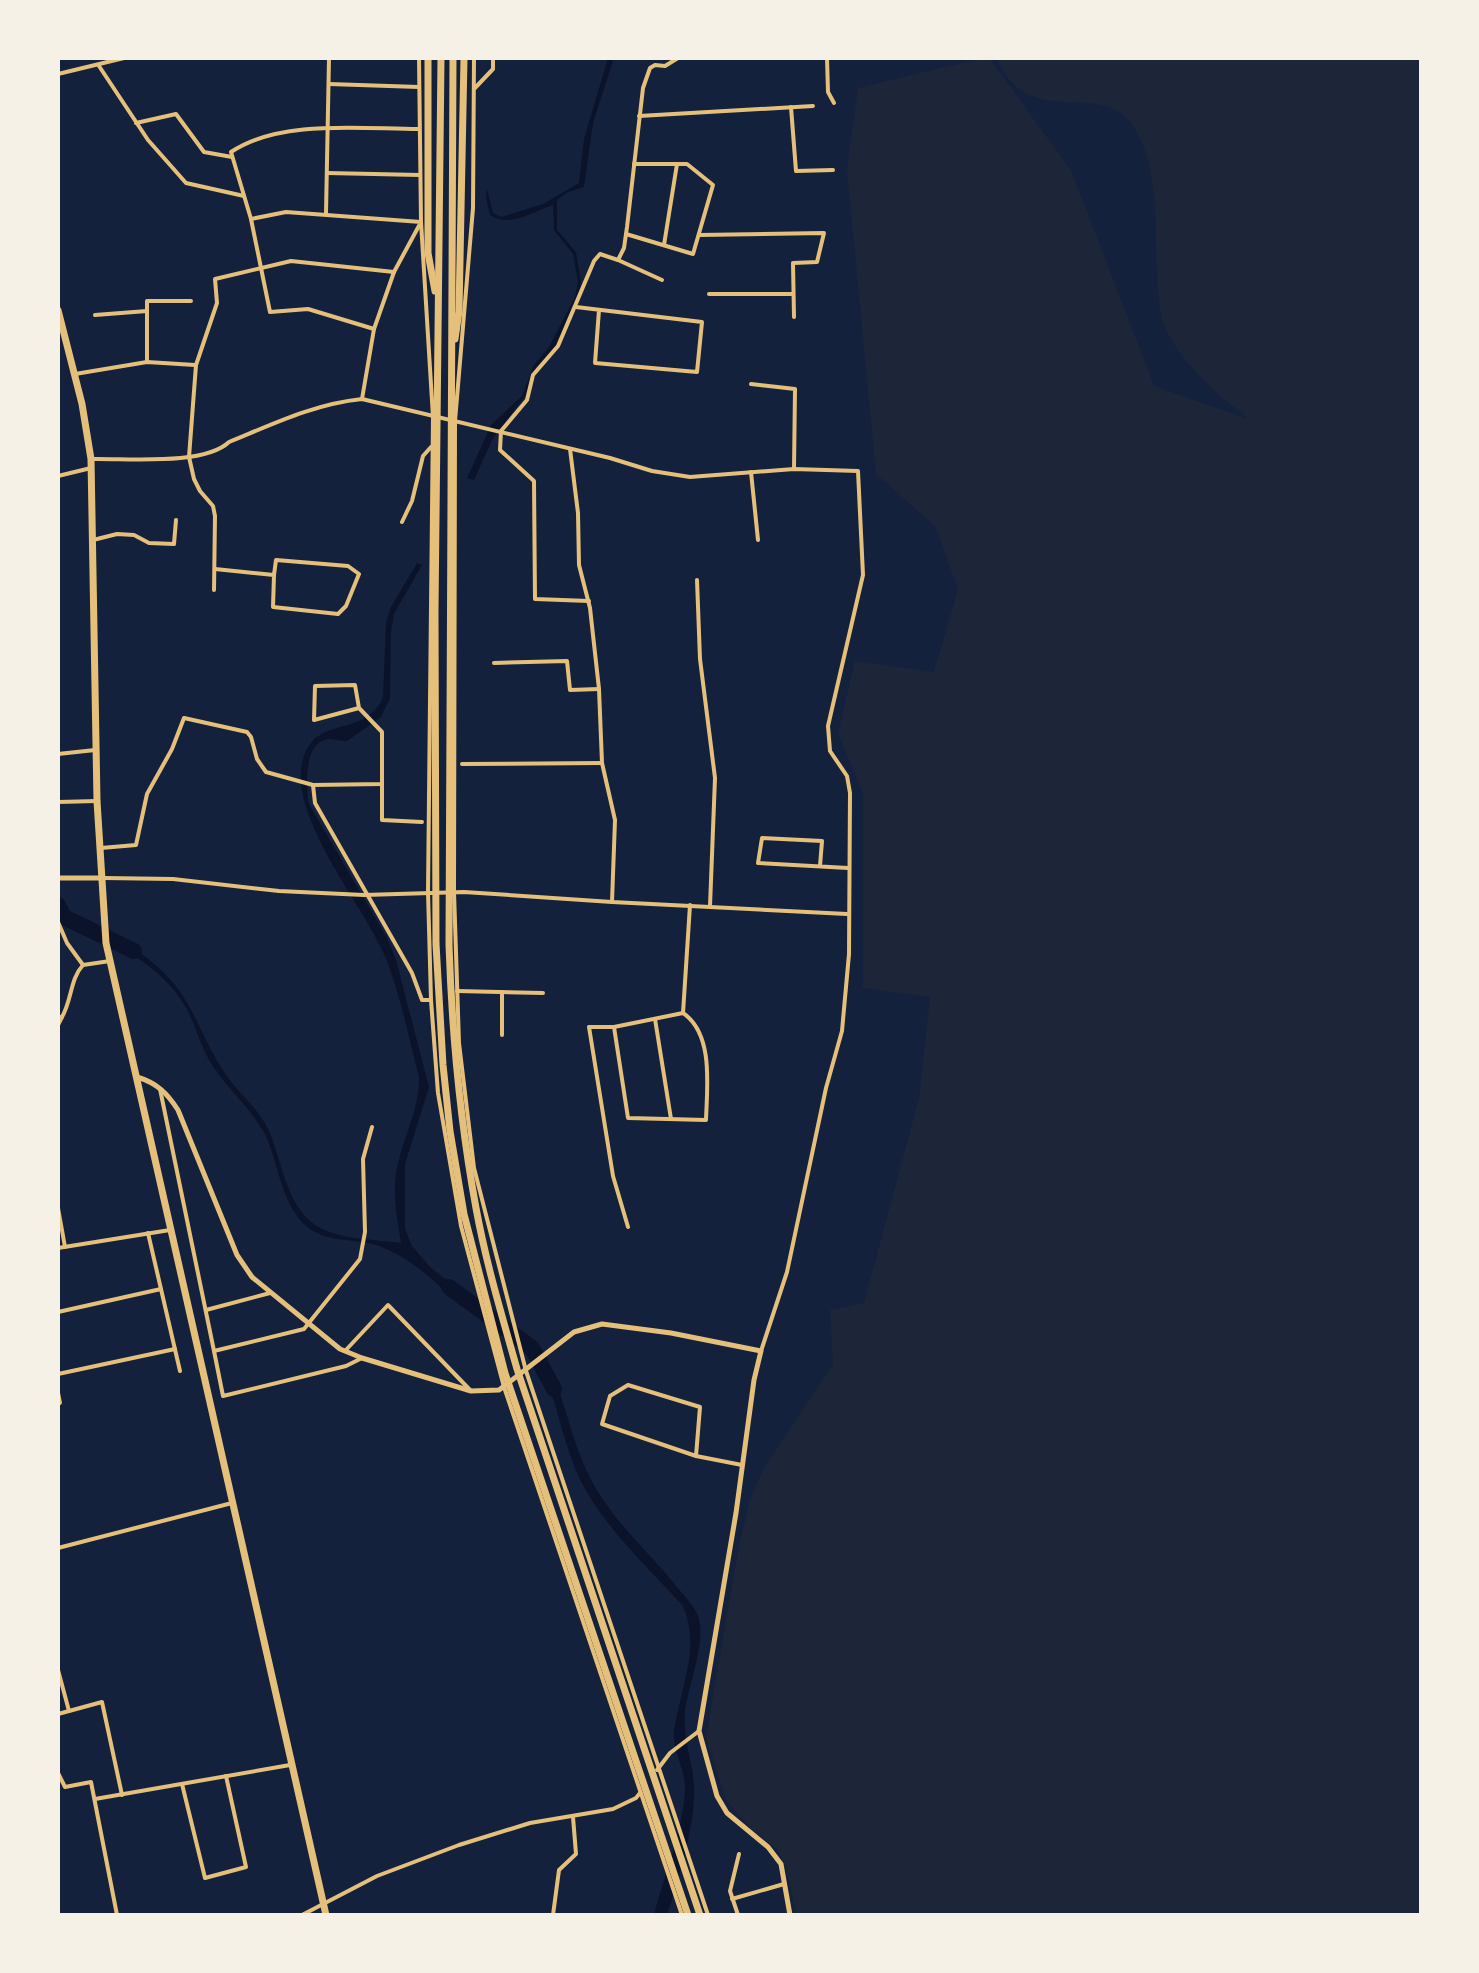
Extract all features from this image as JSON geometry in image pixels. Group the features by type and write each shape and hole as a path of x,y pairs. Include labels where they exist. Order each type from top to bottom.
{"highway":[{"path":"428,58 428,253 438,309"},
{"path":"441,58 436,944 450,1131 464,1214 505,1373 685,1915"},
{"path":"453,58 449,945 452,1021 463,1129 476,1210 517,1369 700,1915"},
{"path":"450,366 459,311 464,58"},
{"path":"58,310 75,374 91,463 97,801 106,943 326,1915"}],"street":[{"path":"58,74 124,58"},
{"path":"326,213 329,58"},
{"path":"419,58 421,222 433,417 428,892 438,1093 456,1199 504,1387 640,1793 685,1915"},
{"path":"474,58 473,208 455,421 454,892 459,1043 474,1168 528,1370 657,1769 708,1915"},
{"path":"473,89 493,69 493,58"},
{"path":"618,260 626,234 643,88 650,68 665,66 678,58"},
{"path":"827,58 828,92 834,103"},
{"path":"99,66 148,140 186,183 244,196"},
{"path":"329,84 419,87"},
{"path":"639,116 813,106"},
{"path":"791,107 796,171 833,170"},
{"path":"136,123 176,114 204,152 232,157"},
{"path":"374,329 308,309 270,312 251,219 231,152 242,144 291,131 418,129"},
{"path":"626,234 693,254 713,185 687,164 634,164"},
{"path":"664,246 677,164"},
{"path":"327,173 420,175"},
{"path":"251,219 286,212 421,222"},
{"path":"362,399 374,329 394,272 421,222"},
{"path":"699,235 824,233 817,262 793,263 794,317"},
{"path":"589,601 535,599 534,481 500,450 501,431 527,400 533,375 558,346 594,261 600,254 662,280"},
{"path":"214,590 213,506 200,491 189,457 196,365 217,303 215,279 291,261 394,272"},
{"path":"709,294 793,294"},
{"path":"147,362 147,301 191,301"},
{"path":"576,307 702,322 697,372 595,363 599,310"},
{"path":"95,315 147,311"},
{"path":"75,374 147,362 196,365"},
{"path":"751,384 795,389 794,469"},
{"path":"58,476 91,463 189,457 222,449 229,442 310,409 337,401 362,399 501,431 652,471 690,477 794,469 858,471 863,575 828,726 830,751 847,776 850,793 849,954 842,1031 826,1088 787,1272 754,1380 699,1731 722,1805 736,1822 775,1855 786,1883 790,1915"},
{"path":"402,522 412,501 423,456 433,445"},
{"path":"570,449 578,513 579,565 589,601 599,689 602,763 615,820 612,902"},
{"path":"751,472 758,540"},
{"path":"58,504 58,516"},
{"path":"93,540 117,534 134,535 149,543 174,544 176,520"},
{"path":"276,560 348,566 359,574 346,606 338,614 273,607 274,575 276,560"},
{"path":"215,569 274,575"},
{"path":"697,580 700,659 715,778 710,906"},
{"path":"494,663 567,661 570,690 599,689"},
{"path":"359,708 314,720 315,686 355,685 359,708 382,732 382,820 422,822"},
{"path":"99,848 136,845 147,794 172,749 184,718 247,732 257,759 266,772 313,785 382,784"},
{"path":"58,754 96,749"},
{"path":"462,764 602,763"},
{"path":"313,785 315,803 412,973 422,1000 431,1000"},
{"path":"58,802 97,801"},
{"path":"820,866 822,841 762,838 758,863 848,868"},
{"path":"58,878 173,879 279,891 368,895 454,892 847,914"},
{"path":"683,1013 690,905"},
{"path":"58,922 67,943 83,965"},
{"path":"58,1025 70,1002 76,972 83,965 110,961"},
{"path":"457,991 543,993"},
{"path":"502,992 502,1035"},
{"path":"614,1027 628,1118 706,1120 705,1048 692,1019 683,1013 614,1027 589,1027 613,1176 628,1227"},
{"path":"655,1019 671,1119"},
{"path":"137,1077 168,1094 185,1124 237,1255 252,1277 345,1351 471,1391 499,1390 574,1332 602,1324 671,1333 761,1351"},
{"path":"159,1087 223,1396 346,1366 362,1358"},
{"path":"214,1351 304,1329 360,1259 365,1232 363,1159 372,1127"},
{"path":"58,1208 65,1247"},
{"path":"58,1248 171,1230"},
{"path":"148,1233 180,1371"},
{"path":"58,1312 161,1289"},
{"path":"206,1310 270,1293"},
{"path":"345,1351 388,1305 471,1391"},
{"path":"58,1374 175,1349"},
{"path":"696,1456 700,1407 628,1385 610,1396 602,1424 696,1456 742,1465"},
{"path":"58,1393 60,1403"},
{"path":"58,1548 232,1503"},
{"path":"58,1670 69,1711"},
{"path":"58,1714 102,1702 122,1795"},
{"path":"302,1915 377,1876 459,1845 530,1823 613,1809 636,1798 670,1753 699,1731"},
{"path":"95,1799 290,1765"},
{"path":"58,1773 65,1787 91,1782 117,1915"},
{"path":"182,1784 205,1878 246,1867 226,1776"},
{"path":"553,1915 559,1870 576,1854 573,1817"},
{"path":"738,1915 730,1891 739,1854"},
{"path":"732,1899 786,1883"}],"shaded area":[{"path":"608,58 614,58 593,123 584,187 568,192 557,200 557,230 576,252 581,282 578,296 556,346 536,367 525,396 493,438 474,480 467,478 491,425 522,396 534,365 549,347 575,297 578,282 573,254 554,230 553,205 521,218 497,219 490,215 487,189 493,213 502,217 543,204 579,183 584,139"},
{"path":"989,58 1071,170 1154,386 1248,419 1190,366 1164,325 1159,298 1152,178 1134,127 1120,113 1104,105 1046,100 1027,94 1011,81 997,58 1421,58 1421,1915 796,1915 787,1870 777,1849 753,1831 726,1800 706,1737 739,1546 750,1500 763,1470 833,1364 830,1310 864,1303 919,1098 930,997 863,988 863,793 838,733 855,661 934,672 958,590 936,527 876,474 847,169 858,88"},
{"path":"417,563 422,565 394,614 390,698 381,717 347,741 328,739 320,742 310,757 307,788 309,804 387,938 396,960 429,1087 405,1164 405,1229 412,1246 430,1267 468,1298 461,1306 425,1274 395,1253 373,1244 319,1234 300,1220 285,1192 263,1131 214,1068 183,1003 153,969 114,945 114,936 136,950 156,966 182,995 221,1068 264,1121 286,1182 307,1218 336,1234 401,1243 396,1177 417,1100 419,1077 390,969 312,824 303,797 301,771 307,749 314,739 367,717 383,697 386,623 391,607"},
{"path":"58,898 66,914 95,930 95,937 65,918"},
{"path":"551,1369 593,1483 619,1521 686,1597 698,1616 699,1651 685,1712 685,1733 694,1786 693,1810 667,1915 654,1915 684,1805 685,1783 674,1731 688,1667 688,1620 682,1605 622,1541 584,1487 570,1456 544,1374"}],"waterway":[{"path":"58,905 64,917 134,951"},
{"path":"449,1287 532,1348 554,1389"}]}
